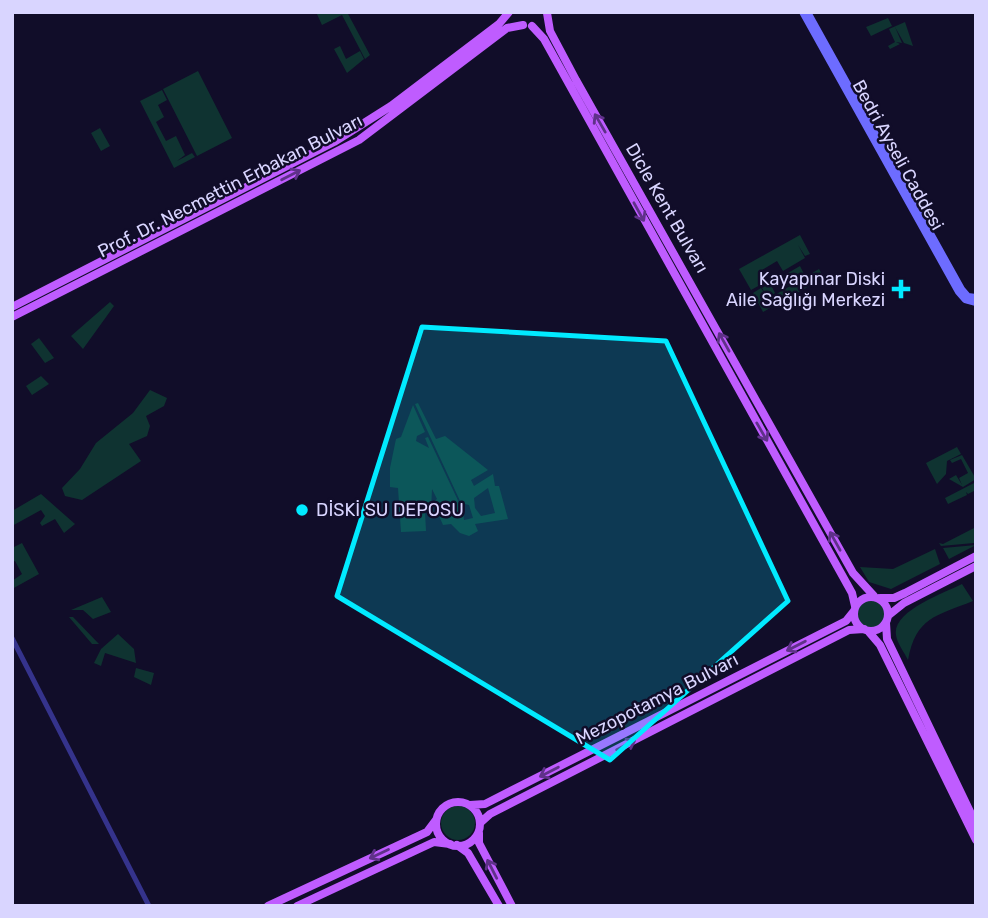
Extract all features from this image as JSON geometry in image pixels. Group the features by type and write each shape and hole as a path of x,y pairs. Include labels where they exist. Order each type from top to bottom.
{"main road":[{"name":"Dicle Kent Bulvarı","path":"510,12 544,39 852,593 855,609"},
{"name":"Prof. Dr. Necmettin Erbakan Bulvarı","path":"12,307 334,142 391,106 499,24 510,12"},
{"name":"Bedri Ayseli Caddesi","path":"805,12 958,292 965,300 976,300"},
{"name":"Dicle Kent Bulvarı","path":"547,13 550,31 576,80 853,573 876,597"},
{"name":"Prof. Dr. Necmettin Erbakan Bulvarı","path":"12,317 359,140 507,28 542,21 547,13"},
{"path":"976,556 894,598 863,598 855,609 856,622 880,645 976,840"},
{"path":"866,630 879,630 904,603 976,566"},
{"path":"876,597 887,605 887,639 976,824"},
{"name":"Mezopotamya Bulvarı","path":"470,805 485,804 846,621 855,609"},
{"name":"Mezopotamya Bulvarı","path":"479,827 490,814 849,630 866,630"},
{"path":"268,906 427,832 449,804 470,805 479,827 479,843 512,906"},
{"path":"436,820 439,834 468,853 499,906"},
{"path":"297,906 434,842 453,845 470,842 479,827"}],"street":[{"path":"12,638 149,906"}],"highlighted area":[{"path":"422,327 666,341 788,601 610,760 337,596"}],"green space":[{"path":"316,12 347,12 370,55 365,59 342,15 322,25"},
{"path":"888,18 892,26 871,36 866,27"},
{"path":"905,22 913,46 904,43 895,27 902,43 896,42 900,44 890,49 888,46 895,42 889,29"},
{"path":"340,46 346,59 360,51 364,59 347,73 334,49"},
{"path":"198,71 232,138 197,156 163,89"},
{"path":"162,90 167,100 158,105 164,117 156,122 166,141 176,136 185,155 177,161 192,153 195,157 174,168 140,101"},
{"path":"100,128 110,146 101,151 91,133"},
{"path":"800,235 810,254 805,256 798,245 805,258 783,271 777,261 762,270 767,281 751,290 739,269"},
{"path":"800,266 805,276 788,286 783,278 771,285 775,293 768,298 762,288"},
{"path":"819,269 824,278 763,312 753,293 761,288 768,299"},
{"path":"110,302 114,306 83,349 71,336"},
{"path":"39,338 54,358 45,363 31,344"},
{"path":"41,376 49,384 32,395 26,386"},
{"path":"150,390 167,398 164,406 146,416 150,426 147,436 129,444 141,461 82,500 65,496 62,488 80,469 96,443 133,413"},
{"path":"418,403 436,439 445,436 488,470 471,480 474,486 493,474 508,519 475,524 478,531 469,536 460,533 451,524 443,525 433,502 437,499 432,489 431,511 425,512 426,531 401,532 398,488 390,487 390,468 396,439 401,437 413,405 425,432 417,436 416,441 429,448 425,438 428,437 463,511 464,520 473,518 469,505 461,503 415,404","holes":["488,488 495,513 481,516 475,508 474,498"]},
{"path":"957,447 961,454 947,461 946,474 937,484 926,463"},
{"path":"962,455 976,479 963,487 949,479 956,475 962,485 959,478 968,473 961,459 952,463 950,460"},
{"path":"976,482 976,490 968,494 966,492 967,495 948,504 945,498"},
{"path":"41,494 75,524 64,533 55,519 42,526 40,523 45,516 41,510 12,526 12,511"},
{"path":"976,527 974,543 941,546 939,543 943,544"},
{"path":"22,543 39,574 12,589 12,581 22,574 15,561 12,562 12,548"},
{"path":"976,545 949,559 943,548"},
{"path":"935,549 940,564 891,589 869,582 860,567 893,569"},
{"path":"962,584 973,601 938,615 922,626 916,635 908,660 896,635 902,618 921,604"},
{"path":"102,597 111,612 93,619 83,610 71,610"},
{"path":"871,599 877,600 885,608 885,620 877,628 871,629 865,628 857,620 856,614 857,608 865,600"},
{"path":"69,617 73,617 99,644 92,644"},
{"path":"118,634 134,649 136,663 105,653 101,666 94,663 101,649"},
{"path":"136,668 154,673 151,685 134,677"},
{"path":"458,806 470,811 475,823 470,835 458,840 446,835 441,823 446,811"}],"place":[{"name":"Kayapınar Diski Aile Sağlığı Merkezi","path":"901,289"},
{"name":"DİSKİ SU DEPOSU","path":"302,510"}]}
